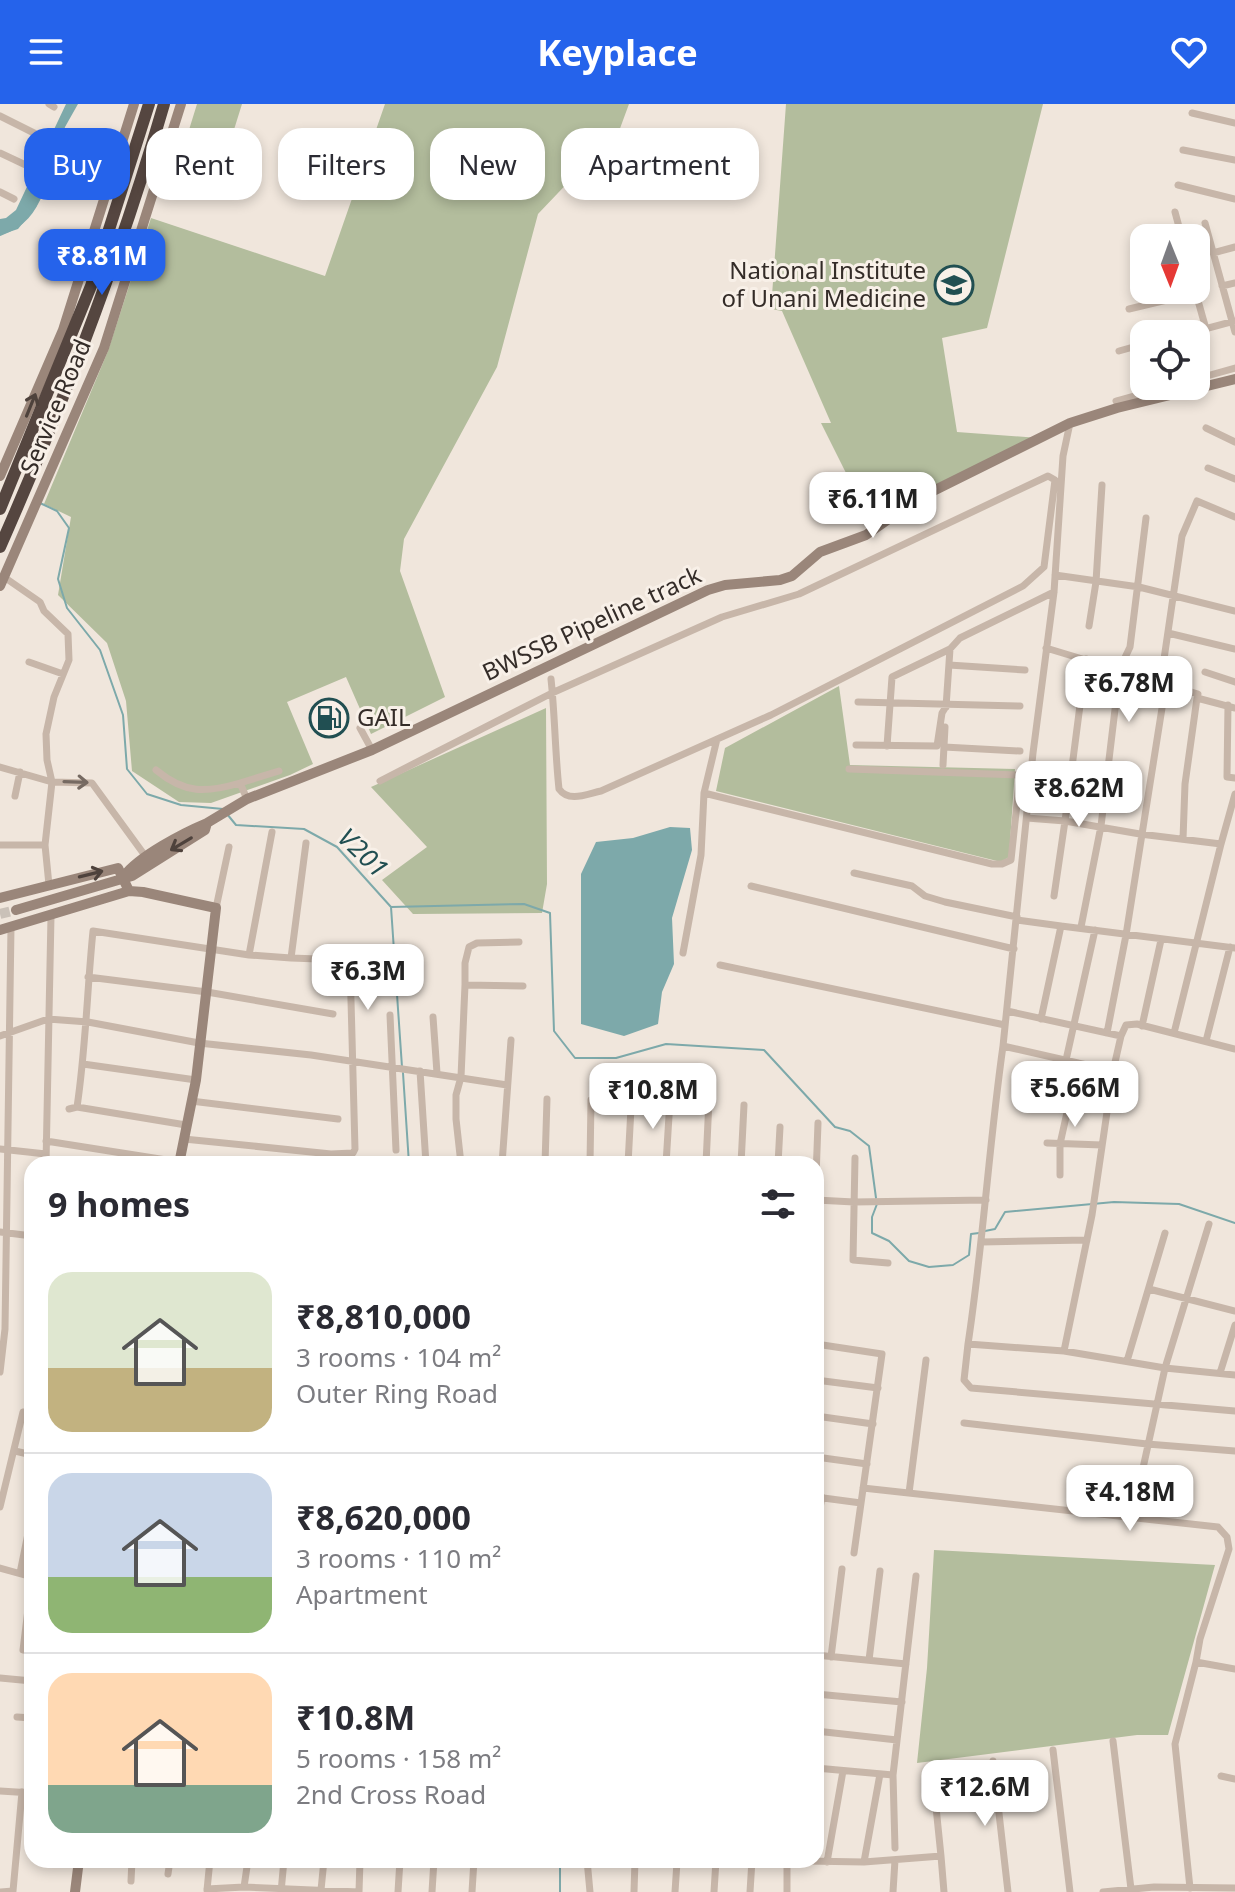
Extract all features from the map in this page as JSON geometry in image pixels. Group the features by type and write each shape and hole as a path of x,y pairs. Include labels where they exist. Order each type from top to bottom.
{"highway":[{"path":"0,509 6,484 63,360 91,286 149,104"},
{"path":"0,547 105,289 164,107"},
{"path":"55,348 63,360"},
{"path":"25,491 39,498"}],"street":[{"path":"6,484 85,267 134,104"},
{"name":"Service Road","path":"2,581 104,348 181,104"},
{"path":"1192,113 1235,123"},
{"path":"0,116 24,128"},
{"path":"1183,150 1235,160"},
{"path":"0,153 24,164"},
{"path":"1178,185 1235,199"},
{"path":"0,192 14,199"},
{"path":"1175,212 1178,224"},
{"path":"1205,223 1235,332"},
{"path":"1213,253 1235,247"},
{"path":"1222,286 1235,283"},
{"path":"1129,309 1148,304"},
{"path":"1210,328 1234,322"},
{"path":"1119,351 1130,348"},
{"path":"1210,375 1235,368"},
{"name":"BWSSB Pipeline track","path":"207,823 247,799 372,750 708,590 787,578 820,552 873,532 926,494 1070,423 1127,405 1235,379"},
{"path":"1116,401 1130,397"},
{"path":"1070,423 1063,456 1054,592 964,1380 971,1388 1235,1411"},
{"path":"1206,428 1235,442"},
{"path":"1208,468 1235,479"},
{"path":"380,781 552,693 722,617 799,594 1048,476 1055,480 1044,567 1023,586 771,715 601,791 568,796 559,789 556,725 552,693 551,679"},
{"path":"1089,626 1096,582 1102,485"},
{"path":"1164,659 1182,536 1197,501 1235,517"},
{"path":"1081,927 1101,826 1120,668 1130,647 1146,518"},
{"path":"1055,575 1139,587 1235,611"},
{"path":"2,581 40,602 44,611 68,634 69,660 54,697 46,734 52,782 45,845 49,885"},
{"path":"887,746 892,677 950,649 960,638 1054,592"},
{"path":"1168,633 1235,649"},
{"path":"1046,648 1198,694 1185,784 1183,839"},
{"path":"943,765 950,649"},
{"path":"1054,896 1086,659"},
{"path":"29,662 63,674"},
{"path":"949,665 1025,670"},
{"path":"1205,672 1235,682"},
{"path":"1107,1033 1126,935 1166,683"},
{"path":"1197,698 1231,707 1227,777 1235,778"},
{"path":"858,702 1020,706"},
{"path":"856,745 937,746 942,713 947,705"},
{"path":"360,728 372,750"},
{"path":"683,953 701,855 704,793 717,739"},
{"path":"944,747 1020,751"},
{"path":"0,767 52,782 92,783 146,857"},
{"path":"704,793 992,864 1011,860 1020,775 849,769"},
{"path":"156,770 174,785 200,790 240,783 279,771"},
{"path":"15,796 20,772"},
{"path":"240,783 247,799"},
{"path":"1174,1033 1235,794"},
{"path":"1027,818 1221,844"},
{"path":"124,876 146,857 207,823"},
{"path":"16,910 132,876 205,830 207,823"},
{"path":"249,955 272,832"},
{"path":"291,958 306,843"},
{"path":"0,845 45,845"},
{"path":"180,1156 196,1080 210,949 229,847"},
{"path":"0,898 118,868 129,891"},
{"path":"854,873 912,886 925,896 945,902 1017,918 1233,948 1206,1041"},
{"path":"751,886 1014,949"},
{"path":"0,1372 5,1329 4,1149 10,1032 5,929 129,891 216,908"},
{"path":"4,1149 46,1154 51,916"},
{"path":"1041,1019 1061,926"},
{"path":"1066,1060 1095,930"},
{"path":"186,1125 73,1108 88,1022 88,977 93,931 249,955 318,959"},
{"path":"1142,1026 1161,940"},
{"path":"460,1156 456,1095 461,1077 465,963 469,947 477,943 519,942"},
{"path":"350,963 353,1156"},
{"path":"720,965 1005,1025"},
{"path":"88,977 207,992 333,1014"},
{"path":"465,985 523,986"},
{"path":"1007,1011 1121,1036"},
{"path":"390,1015 396,1150"},
{"path":"433,1017 437,1073"},
{"path":"0,1036 48,1019 88,1022 199,1043 354,1061 507,1085"},
{"path":"1064,1351 1093,1209 1113,1071 1126,1025 1174,1033 1235,1049"},
{"path":"503,1156 511,1040"},
{"path":"1003,1046 1113,1071"},
{"path":"1060,1175 1060,1144 1078,1063"},
{"path":"83,1064 196,1080"},
{"path":"420,1071 425,1156"},
{"path":"545,1156 547,1099"},
{"path":"590,1156 591,1100"},
{"path":"666,1156 670,1100"},
{"path":"706,1156 709,1100"},
{"path":"191,1101 338,1119"},
{"path":"741,1156 744,1105"},
{"path":"628,1156 631,1108"},
{"path":"817,1156 818,1123"},
{"path":"778,1156 780,1127"},
{"path":"184,1139 331,1154 353,1153"},
{"path":"46,1141 137,1156"},
{"path":"1047,1143 1102,1145"},
{"path":"855,1158 853,1260 888,1263"},
{"path":"824,1200 986,1200"},
{"path":"1132,1518 1165,1368 1209,1224"},
{"path":"3,1232 24,1235"},
{"path":"1127,1361 1165,1233"},
{"path":"982,1239 1087,1240"},
{"path":"1149,1289 1235,1311"},
{"path":"1220,1373 1235,1325"},
{"path":"968,1344 1064,1351 1165,1368 1235,1375"},
{"path":"824,1345 882,1354 854,1553"},
{"path":"909,1493 926,1360"},
{"path":"824,1381 878,1388"},
{"path":"0,1507 23,1412"},
{"path":"824,1417 873,1424"},
{"path":"964,1423 1235,1451"},
{"path":"15,1451 24,1453"},
{"path":"824,1458 867,1464"},
{"path":"863,1488 1218,1527 1227,1537 1229,1549 1200,1639 1175,1744 1190,1888"},
{"path":"824,1498 861,1503"},
{"path":"20,1573 24,1553"},
{"path":"0,1568 24,1574"},
{"path":"831,1657 842,1569"},
{"path":"869,1660 880,1571"},
{"path":"895,1848 893,1775 916,1576"},
{"path":"824,1656 906,1664"},
{"path":"1196,1662 1235,1669"},
{"path":"0,1678 24,1680"},
{"path":"824,1695 902,1702"},
{"path":"17,1717 24,1717"},
{"path":"824,1732 897,1740"},
{"path":"1113,1741 1131,1889"},
{"path":"1053,1750 1070,1892"},
{"path":"993,1761 1008,1892"},
{"path":"932,1768 944,1892"},
{"path":"824,1769 893,1775"},
{"path":"827,1862 843,1771"},
{"path":"864,1862 880,1774"},
{"path":"1221,1776 1235,1779"},
{"path":"0,1791 22,1792 13,1891 1,1892"},
{"path":"824,1862 941,1856"},
{"path":"893,1892 895,1860"},
{"path":"75,1892 78,1868"},
{"path":"131,1881 132,1868"},
{"path":"168,1874 169,1868"},
{"path":"209,1868 206,1890 244,1887 359,1892 360,1868"},
{"path":"244,1887 247,1868"},
{"path":"281,1891 283,1868"},
{"path":"321,1890 323,1868"},
{"path":"398,1892 400,1868"},
{"path":"432,1892 434,1868"},
{"path":"472,1892 474,1868"},
{"path":"588,1868 590,1892"},
{"path":"634,1892 635,1868"},
{"path":"675,1892 677,1868"},
{"path":"714,1892 716,1868"},
{"path":"750,1892 752,1868"},
{"path":"787,1868 787,1892"},
{"path":"1103,1892 1235,1888"}],"green space":[{"path":"197,104 242,104 234,128 190,128"},
{"path":"385,104 629,104 620,128 561,128 561,190 538,214 497,367 404,539 400,571 445,697 371,734 346,677 287,702 313,764 211,803 179,802 132,771 126,701 107,643 58,595 71,517 44,504 108,351 151,218 325,276 352,200 414,200 414,128 377,128"},
{"path":"786,104 1043,104 987,328 942,338 957,432 1039,438 871,523 821,423 831,423 782,311 771,309"},
{"path":"839,686 850,765 1015,769 1009,857 1001,862 716,791 725,748"},
{"path":"546,708 547,884 542,913 413,914 382,880 427,847 371,787"},
{"path":"934,1550 1215,1565 1168,1735 1137,1735 917,1763 927,1668"}],"water":[{"path":"66,104 78,104 65,128 55,128"},
{"path":"24,193 24,200 39,200 18,229 0,235 0,219 16,210"},
{"path":"670,827 690,828 692,850 672,918 674,964 662,992 658,1024 624,1036 581,1024 581,874 596,842 633,838"}],"waterway":[{"path":"0,235 28,218 38,200"},
{"name":"V201","path":"40,503 57,511 69,528 58,579 67,608 100,650 123,715 127,769 147,794 181,805 223,809"},
{"name":"V201","path":"227,814 236,825 304,829 337,847 391,907 402,1067"},
{"path":"391,907 524,904 550,913 554,1031 575,1058 616,1058 666,1044 764,1050 835,1127 850,1131 869,1146 876,1198"},
{"name":"V201","path":"403,1073 408,1156"},
{"path":"985,1231 995,1229 1005,1212 1114,1202 1179,1204 1235,1223"},
{"path":"877,1204 872,1217 872,1233 889,1241 909,1261 929,1267 953,1265 969,1255 971,1234 979,1233"},
{"name":"V201","path":"560,1868 560,1892"}],"tunnel":[{"path":"0,914 16,910"}],"place":[{"name":"National Institute of Unani Medicine","path":"954,285"},
{"name":"GAIL","path":"329,718"}]}
